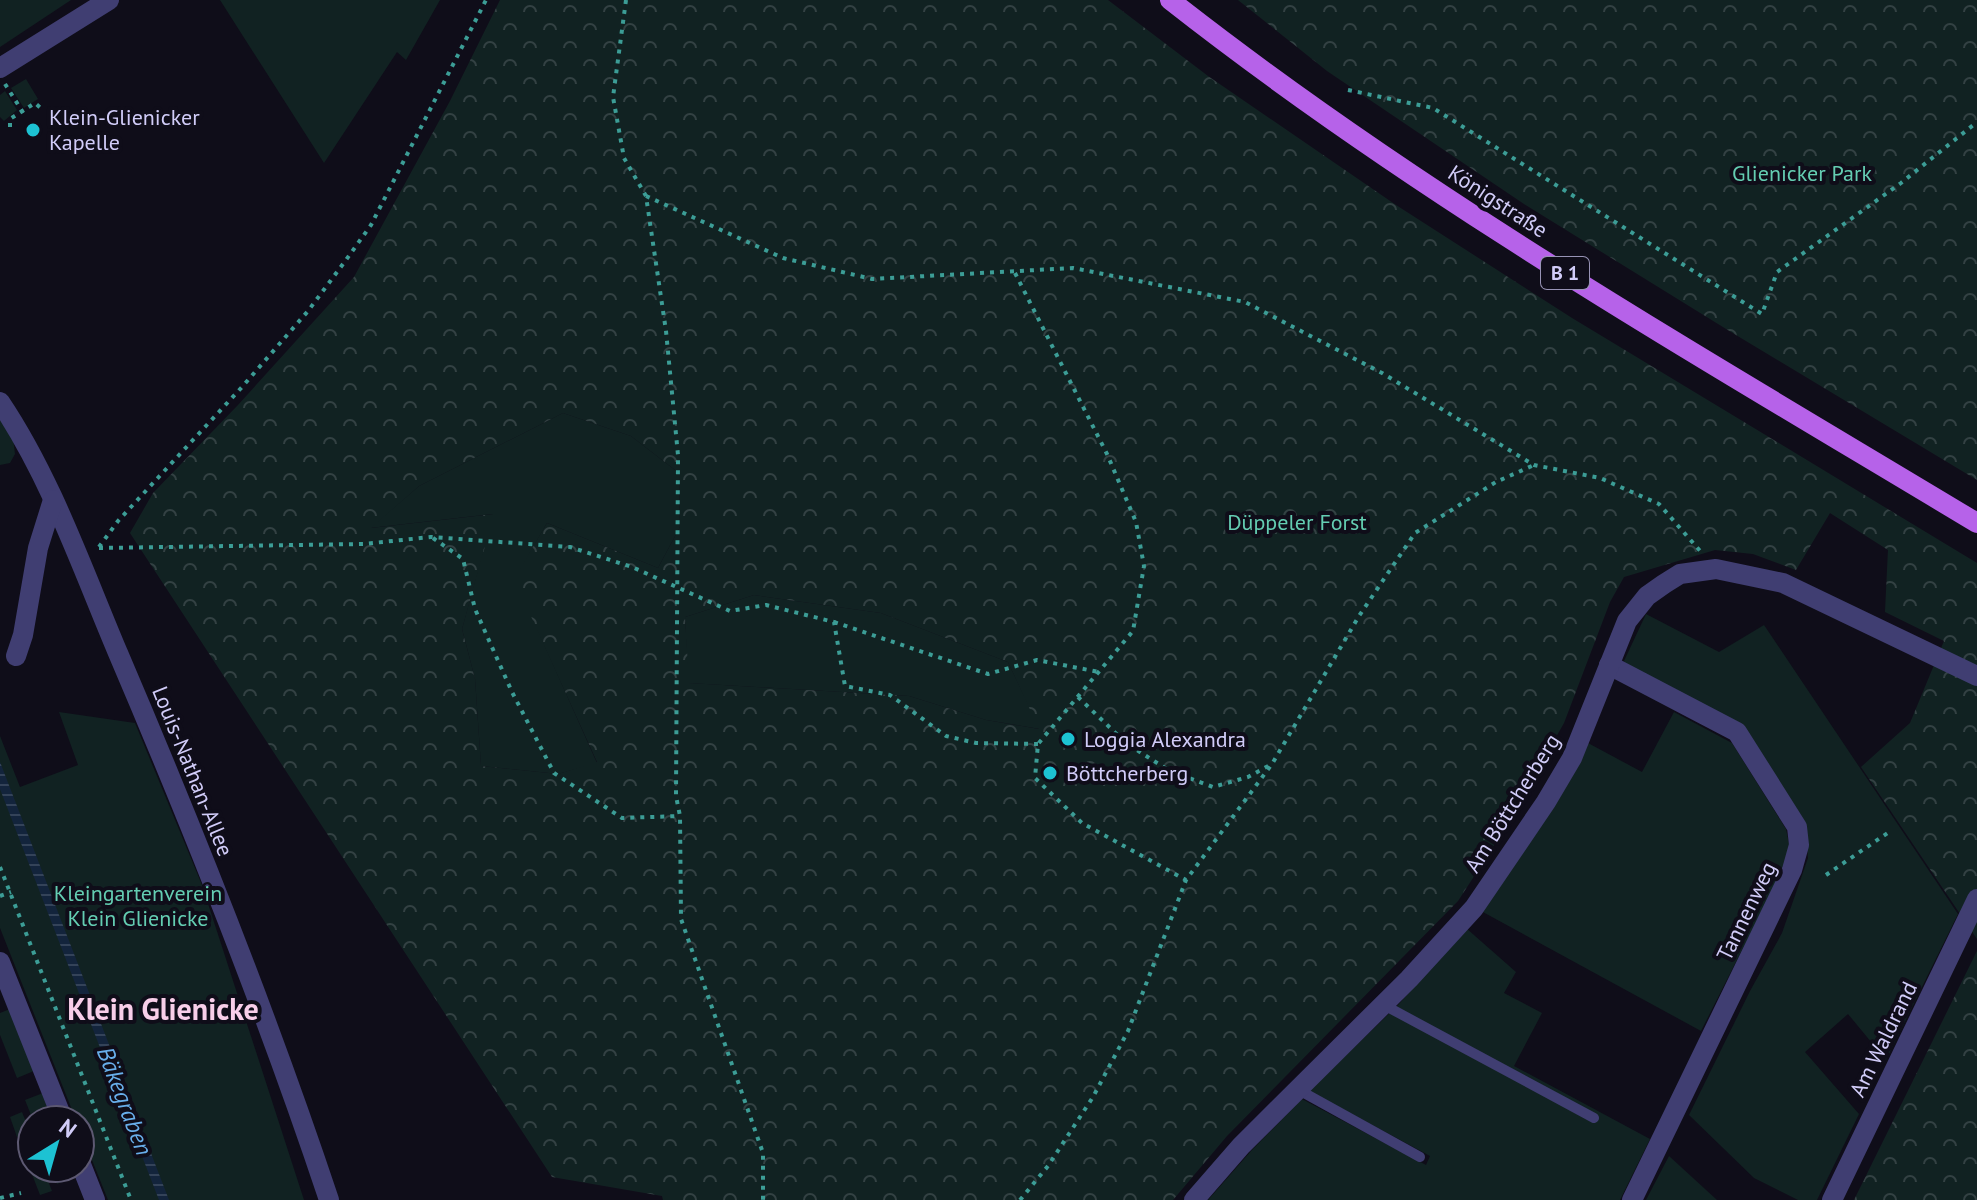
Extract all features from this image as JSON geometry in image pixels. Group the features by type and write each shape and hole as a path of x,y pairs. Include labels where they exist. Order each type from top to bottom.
{"main road":[{"name":"Königstraße","path":"1170,0 1266,73 1399,167 1578,281 1977,523"}],"street":[{"path":"0,68 109,0"},
{"name":"Louis-Nathan-Allee","path":"0,402 34,457 151,728 288,1077 329,1200"},
{"path":"16,656 23,635 38,548 53,500"},
{"name":"Am Böttcherberg","path":"1194,1200 1241,1146 1474,908 1572,758 1627,621 1647,596 1680,574 1716,569 1783,583 1977,676"},
{"name":"Tannenweg","path":"1609,665 1737,732 1793,818 1799,845 1792,870 1632,1200"},
{"name":"Am Waldrand","path":"1832,1200 1976,904"},
{"path":"0,962 57,1104"}],"lane":[{"path":"1382,1004 1594,1118"},
{"path":"1297,1089 1420,1157"}],"path":[{"path":"99,548 118,521 308,311 371,225 486,0"},
{"path":"626,0 613,97 624,158 646,196 666,331 678,455 676,796 680,816 681,919 763,1153 763,1200"},
{"path":"0,75 23,113"},
{"path":"1348,90 1433,108 1762,314 1777,272 1901,183 1977,122"},
{"path":"10,127 10,119 35,103 43,110"},
{"path":"646,196 783,258 872,279 1073,268 1245,302 1382,373 1534,465 1600,478 1659,504 1716,569"},
{"path":"1014,272 1107,454 1136,522 1144,566 1133,631 1038,744 1035,778 1082,823 1186,880"},
{"path":"1020,1200 1048,1166 1093,1097 1128,1031 1186,880 1272,764 1359,616 1415,533 1496,482 1534,465"},
{"path":"431,537 463,559 475,609 512,692 554,773 622,818 680,816"},
{"path":"73,548 363,544 431,537 570,547 632,567 730,611 766,605 834,622 988,674 1037,660 1099,672"},
{"path":"834,622 845,686 890,695 946,736 976,743 1038,744"},
{"path":"1078,697 1126,743 1168,770 1213,787 1248,777 1272,764"},
{"path":"1826,875 1889,832"},
{"path":"0,867 131,1200"},
{"path":"0,896 11,892"},
{"path":"0,1198 21,1193"}],"green space":[{"path":"0,0 71,0 0,47"},
{"path":"220,0 440,0 406,60 397,52 324,163"},
{"name":"Düppeler Forst","path":"500,0 1108,0 1208,76 1396,205 1572,318 1977,563 1977,939 1861,767 1910,723 1944,641 1885,612 1888,550 1830,513 1796,570 1753,554 1715,550 1624,577 1610,602 1564,723 1495,844 1458,901 1227,1136 1173,1200 663,1200 662,1196 552,1177 130,533 153,493 354,277 450,101","holes":["563,413 631,436 679,473 680,527 658,568 547,523 514,579 597,762 558,774 481,766 475,679 462,629 494,514 371,528 419,486","754,595 881,613 1008,662 1039,729 986,720 909,696 689,683 685,617"]},
{"name":"Glienicker Park","path":"1238,0 1977,0 1977,480 1524,204 1327,71"},
{"path":"26,79 38,99 24,108 11,88"},
{"path":"5,91 17,110 4,121 0,117 0,95"},
{"path":"563,413 631,436 679,473 680,527 658,568 547,523 515,579 597,763 558,774 481,766 475,679 462,629 493,514 370,528 419,486"},
{"path":"0,416 13,437 15,454 10,463 0,465"},
{"path":"754,595 881,613 1008,662 1040,729 986,720 909,696 688,683 685,617"},
{"path":"1646,614 1719,652 1764,625 1958,914 1886,1060 1848,1014 1805,1052 1859,1114 1817,1200 1798,1200 1754,1178 1689,1115 1782,933 1808,858 1805,822 1746,729 1625,665 1624,661"},
{"name":"Kleingartenverein Klein Glienicke","path":"59,712 135,723 202,885 304,1200 108,1200 96,1170 96,1104 70,1104 0,928 0,736 20,787 78,765"},
{"path":"1674,712 1732,743 1786,829 1791,853 1701,1031 1481,911 1588,743 1642,772"},
{"path":"1466,928 1516,972 1504,993 1542,1013 1514,1066 1650,1139 1620,1200 1208,1200 1302,1099 1426,1165 1430,1156 1309,1091 1398,1005"},
{"path":"1977,951 1977,1200 1854,1200"},
{"path":"10,1009 34,1071 17,1078 0,1035 0,1013"},
{"path":"43,1093 47,1104 27,1104 25,1100"},
{"path":"16,1114 16,1134 10,1117"},
{"path":"1669,1156 1717,1200 1646,1200"},
{"path":"36,1184 49,1184 52,1191 40,1195"}],"water":[{"name":"Bäkegraben","path":"0,762 169,1200 159,1200 0,789"}],"place":[{"name":"Klein-Glienicker Kapelle","path":"33,130"},
{"name":"Loggia Alexandra","path":"1068,739"},
{"name":"Böttcherberg","path":"1050,773"}],"district":[{"name":"Klein Glienicke","path":"163,1008"}]}
